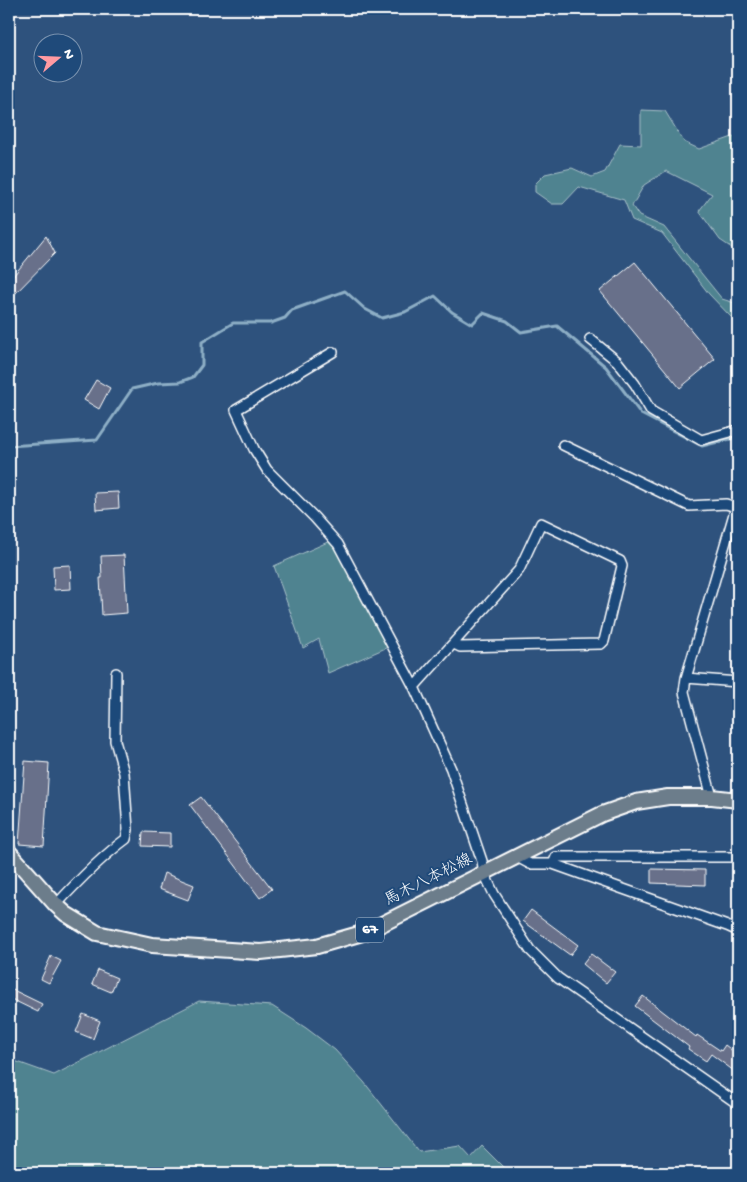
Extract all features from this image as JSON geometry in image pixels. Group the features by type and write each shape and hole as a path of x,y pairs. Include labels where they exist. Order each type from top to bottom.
{"main road":[{"name":"馬木八本松線","path":"9,852 56,905 66,914 97,933 152,945 261,952 317,946 366,932 602,814 636,802 668,796 712,796 738,800"}],"street":[{"path":"590,340 617,361 635,384 651,411 701,440 738,430"},
{"path":"333,352 236,410 254,449 267,470 338,544 414,688 450,769 482,861 484,873 494,894 530,950 558,978 738,1104"},
{"path":"563,445 689,506 726,504 736,507 686,678 684,692 712,796"},
{"path":"414,688 519,570 541,524 620,561 622,566 604,641 601,644 460,647 454,644"},
{"path":"728,533 738,532"},
{"path":"56,905 87,871 126,839 128,830 124,773 115,741 116,673"},
{"path":"686,678 738,682"},
{"path":"517,857 530,864 553,864 738,931"},
{"path":"553,864 556,857 738,857"}],"green space":[{"path":"641,110 665,111 684,142 699,149 738,135 738,252 720,240 699,211 712,194 666,171 644,185 632,206 639,216 664,227 722,299 738,304 738,320 731,317 709,294 662,233 632,220 624,200 579,187 563,204 552,204 535,192 535,184 545,174 572,168 592,177 605,172 620,144 641,145"},
{"path":"330,541 341,556 388,647 328,673 319,639 303,648 274,566"},
{"path":"199,1001 272,1006 335,1050 364,1082 419,1152 460,1146 471,1158 482,1146 509,1173 9,1173 9,1059 54,1075"}],"building":[{"path":"46,236 55,253 9,300 9,281"},
{"path":"635,262 715,359 680,388 600,291"},
{"path":"96,380 110,388 99,409 84,400"},
{"path":"118,492 119,508 96,510 95,493"},
{"path":"124,555 127,613 102,615 101,556"},
{"path":"70,565 71,589 54,590 53,566"},
{"path":"25,761 49,763 44,846 19,844"},
{"path":"201,797 272,889 260,898 190,805"},
{"path":"143,832 170,833 170,847 142,846"},
{"path":"651,869 705,870 705,885 651,883"},
{"path":"164,873 194,885 188,900 159,889"},
{"path":"531,910 578,945 570,955 523,921"},
{"path":"591,954 615,972 606,983 583,964"},
{"path":"51,956 61,961 49,983 41,979"},
{"path":"98,970 117,978 111,992 92,984"},
{"path":"9,988 42,1004 38,1012 9,998"},
{"path":"643,996 696,1037 697,1035 721,1051 725,1045 738,1055 738,1074 711,1054 706,1061 688,1049 689,1047 635,1006"},
{"path":"83,1014 100,1021 93,1039 76,1032"}],"waterway":[{"path":"9,446 97,440 132,389 158,383 180,382 193,377 202,365 202,342 233,323 271,323 285,318 292,310 345,291 365,309 382,318 405,312 435,296 452,312 472,324 483,313 507,321 521,332 557,326 606,367 641,414 702,446 738,437"}]}
